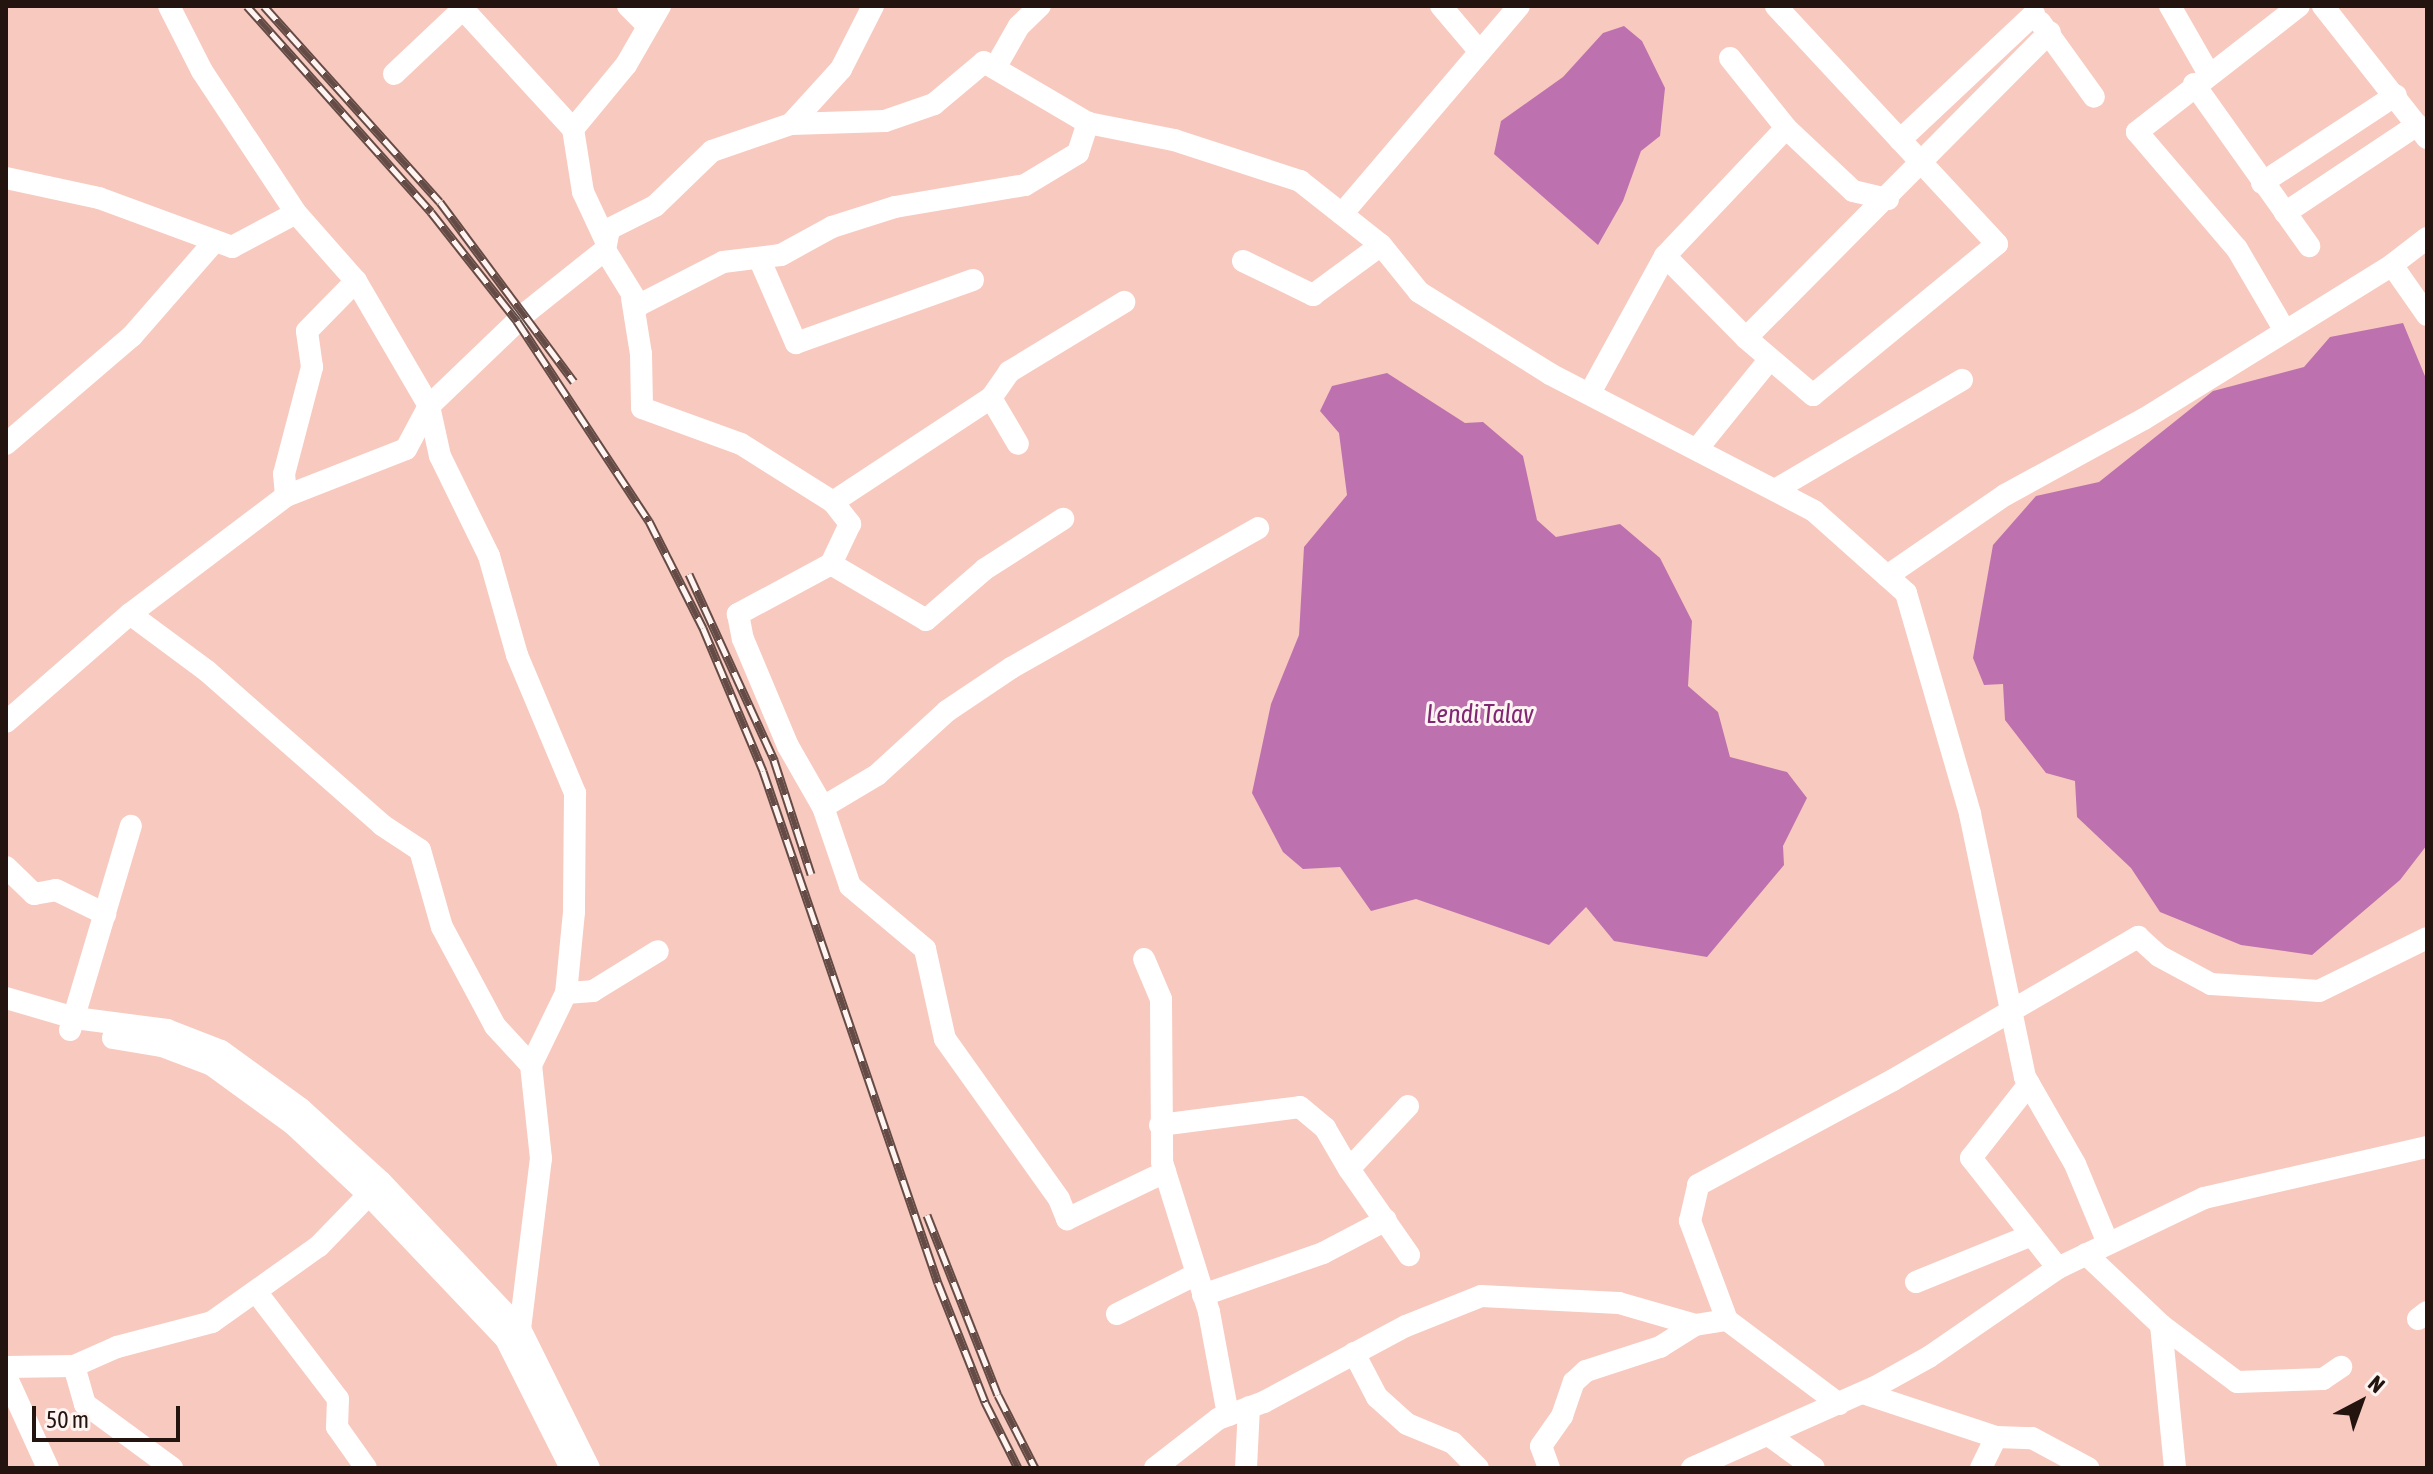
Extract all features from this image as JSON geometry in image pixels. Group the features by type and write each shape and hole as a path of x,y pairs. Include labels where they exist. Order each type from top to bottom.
{"street":[{"path":"169,6 202,71 296,213 356,281 429,406 440,456 489,556 517,655 575,793 574,912 566,993 531,1065 541,1158 513,1334"},
{"path":"573,129 626,65 653,15 628,6"},
{"path":"791,124 841,69 873,6"},
{"path":"995,68 1019,26 1040,6"},
{"path":"1441,6 1480,52"},
{"path":"1342,214 1519,6"},
{"path":"2170,6 2201,79 2262,183 2309,246"},
{"path":"2285,331 2237,249 2137,132 2201,79 2299,6"},
{"path":"2285,213 2424,132 2323,6"},
{"path":"1665,256 1746,338 1813,395 1997,244 1781,8"},
{"path":"394,74 463,9 573,129 583,192 605,244 632,298 639,305 723,262 781,255 832,227 895,207 1025,185 1078,153 1088,123"},
{"path":"1900,140 2030,10 2050,32 2094,97"},
{"path":"1746,338 1888,199 2050,32"},
{"path":"1730,58 1786,128 1853,191 1888,199"},
{"path":"12,711 130,614 286,496 406,449 429,406 527,312 605,244 609,229 655,206 712,151 791,124 885,121 934,104 984,62 1088,123 1174,140 1300,181 1381,245 1419,292 1590,393 1814,511 1906,593 1943,713 2029,1084 2075,1164 2107,1241"},
{"path":"2262,183 2396,95"},
{"path":"1590,393 1665,256 1786,128"},
{"path":"6,178 99,198 232,247 296,213"},
{"path":"1887,576 2005,495 2144,419 2392,265 2427,238"},
{"path":"6,444 132,336 215,241"},
{"path":"1243,261 1313,295 1381,245"},
{"path":"759,258 796,343 973,280"},
{"path":"2392,265 2427,315"},
{"path":"286,496 284,474 312,367 307,331 315,317 356,281"},
{"path":"632,298 642,408 741,444 833,502 850,524 831,564 738,614 743,639 788,746 823,807 850,886 925,949 945,1039 1059,1199 1067,1219 1165,1172"},
{"path":"833,502 991,398 1009,372 1124,302"},
{"path":"1697,449 1770,359"},
{"path":"1775,490 1962,380"},
{"path":"991,398 1018,444"},
{"path":"831,564 926,620 985,569 1063,519"},
{"path":"823,807 877,775 947,711 1011,668 1258,528"},
{"path":"130,614 207,671 382,825 420,850 442,927 454,951 495,1026 531,1065"},
{"path":"72,1024 131,826"},
{"path":"6,867 34,894 56,890 105,914"},
{"path":"1839,1404 1727,1320 1690,1221 1698,1185 1882,1086 2138,937 2159,956 2211,984 2319,991 2427,938"},
{"path":"566,993 593,991 658,951"},
{"path":"1144,959 1161,999 1160,1125 1165,1172 1239,1411 1246,1468"},
{"path":"6,998 72,1024"},
{"path":"6,1013 72,1024 162,1046 212,1065 375,1188 513,1334 574,1467"},
{"path":"2029,1084 1971,1158 2058,1268"},
{"path":"1349,1169 1408,1106"},
{"path":"1160,1125 1300,1107 1325,1128 1349,1169 1409,1255"},
{"path":"1692,1468 1727,1462 1770,1436 1863,1393 1929,1357 2058,1268 2107,1241 2204,1198 2427,1147"},
{"path":"6,1367 74,1366 117,1347 212,1322 257,1293 319,1246 375,1188"},
{"path":"1117,1314 1200,1284 1323,1253 1386,1220"},
{"path":"1916,1282 2032,1235"},
{"path":"2086,1254 2161,1325 2237,1382 2323,1379 2341,1367"},
{"path":"257,1293 338,1399 337,1427 366,1468"},
{"path":"1155,1468 1239,1411 1354,1353 1481,1296 1619,1303 1695,1325"},
{"path":"1549,1468 1541,1446 1562,1416 1574,1382 1586,1371 1660,1347 1695,1325 1727,1320"},
{"path":"2161,1325 2175,1468"},
{"path":"1354,1353 1377,1397 1407,1424 1453,1443 1478,1468"},
{"path":"74,1366 85,1404 172,1468"},
{"path":"6,1376 48,1468"},
{"path":"1863,1393 1996,1437 2032,1438 2088,1468"},
{"path":"1770,1436 1814,1468"},
{"path":"1981,1468 1996,1437"}],"water":[{"path":"1624,26 1642,41 1665,88 1660,136 1641,151 1623,201 1598,245 1494,154 1501,121 1563,77 1603,33"},
{"path":"2403,323 2427,381 2427,845 2400,880 2312,955 2241,945 2160,912 2131,868 2077,817 2075,781 2046,773 2005,720 2003,684 1984,685 1973,658 1993,545 2036,496 2099,482 2213,391 2304,367 2330,337"},
{"name":"Lendi Talav","path":"1387,373 1465,423 1483,422 1523,456 1537,520 1556,537 1620,524 1660,558 1692,621 1688,686 1718,712 1730,757 1787,772 1807,798 1783,846 1784,865 1707,957 1614,941 1586,907 1549,945 1416,899 1371,911 1340,867 1303,869 1283,852 1252,793 1271,704 1299,635 1304,547 1347,495 1339,433 1320,411 1332,386"}],"railway":[{"path":"247,6 431,212 517,321 649,521 703,628 763,771 938,1283 985,1402 1018,1468"},
{"path":"264,6 440,202 574,382"},
{"path":"689,574 774,760 811,874"},
{"path":"927,1215 998,1395 1035,1468"}]}
